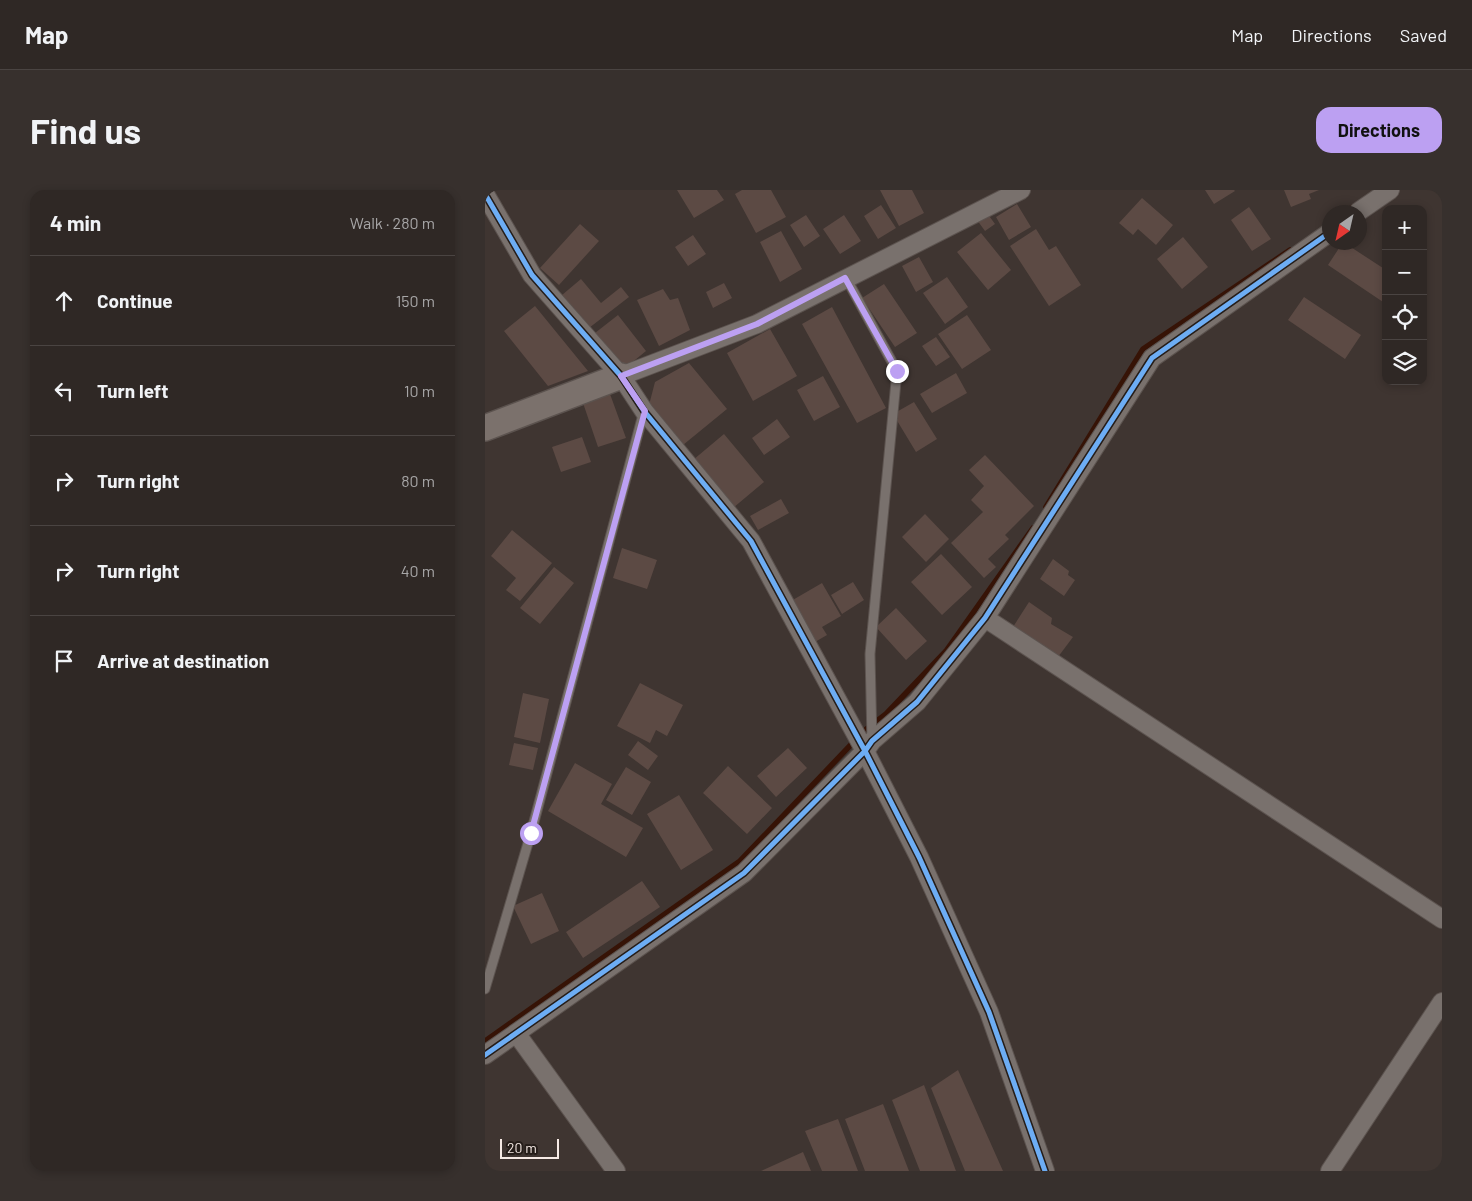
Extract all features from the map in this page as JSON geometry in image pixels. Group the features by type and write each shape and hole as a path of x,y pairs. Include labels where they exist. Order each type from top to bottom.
{"street":[{"path":"485,428 757,324 1021,190"},
{"path":"1367,206 1390,190"},
{"path":"485,194 532,275 621,376 645,411 751,541 868,746 989,1012 1045,1171"},
{"path":"485,1055 745,873 868,746 917,702 985,618 1152,358 1322,238"},
{"path":"985,618 1442,919"},
{"path":"1330,1171 1442,1002"},
{"path":"517,1033 617,1171"}],"lane":[{"path":"845,278 897,371 870,654 868,746"},
{"path":"485,989 531,833 645,411"}],"building":[{"path":"677,190 717,190 724,200 694,218"},
{"path":"742,190 771,190 786,217 756,233 735,194"},
{"path":"880,190 912,190 924,213 899,226"},
{"path":"1205,190 1234,190 1235,191 1214,204"},
{"path":"1284,190 1319,190 1309,194 1311,199 1291,207"},
{"path":"1142,198 1173,225 1156,245 1138,229 1133,235 1119,223"},
{"path":"1017,204 1031,227 1009,240 996,217"},
{"path":"881,205 896,228 878,239 864,216"},
{"path":"1249,207 1271,239 1252,251 1231,220"},
{"path":"987,213 995,224 985,231 977,220"},
{"path":"806,215 820,236 804,247 790,225"},
{"path":"844,215 861,241 840,254 823,229"},
{"path":"580,224 599,241 559,285 540,268"},
{"path":"1036,229 1049,250 1056,246 1081,285 1049,306 1010,246"},
{"path":"781,231 802,269 780,282 760,242"},
{"path":"981,233 1011,270 988,290 957,252"},
{"path":"693,235 706,254 688,266 675,247"},
{"path":"1183,237 1208,267 1182,289 1157,259"},
{"path":"1338,250 1355,250 1382,267 1382,301 1328,265"},
{"path":"919,257 933,282 916,292 902,266"},
{"path":"947,277 968,307 945,324 923,293"},
{"path":"581,279 601,303 621,287 629,297 589,328 562,295"},
{"path":"724,283 732,298 713,308 706,292"},
{"path":"884,284 917,333 895,347 862,298"},
{"path":"663,289 670,300 678,298 690,330 659,346 637,300"},
{"path":"1304,297 1361,335 1345,359 1288,320"},
{"path":"535,306 588,371 548,386 504,331"},
{"path":"832,307 886,408 857,423 802,324"},
{"path":"618,315 646,351 624,369 595,333"},
{"path":"967,315 991,350 962,369 938,334"},
{"path":"770,329 797,376 753,401 727,353"},
{"path":"936,337 950,357 936,366 922,346"},
{"path":"689,363 727,409 683,445 649,405 655,382"},
{"path":"956,373 967,393 932,413 920,394"},
{"path":"823,376 840,407 814,421 797,390"},
{"path":"610,394 626,438 598,447 583,403"},
{"path":"914,402 937,439 916,452 893,414"},
{"path":"777,419 790,437 764,455 752,438"},
{"path":"724,434 764,482 733,508 693,460"},
{"path":"582,437 591,462 561,472 552,447"},
{"path":"985,455 1034,506 1005,535 1009,539 988,559 996,567 984,578 951,543 983,512 971,500 984,486 969,470"},
{"path":"781,499 789,513 758,530 750,516"},
{"path":"925,514 949,539 926,562 902,537"},
{"path":"512,530 552,563 520,601 506,590 516,578 491,556"},
{"path":"622,548 657,560 647,589 613,578"},
{"path":"941,554 972,587 942,615 911,582"},
{"path":"1053,559 1069,571 1068,575 1075,580 1064,596 1040,579"},
{"path":"554,567 574,583 540,624 520,608"},
{"path":"853,582 864,600 842,614 831,595"},
{"path":"822,583 841,616 822,627 827,635 815,642 791,601"},
{"path":"1029,602 1052,618 1051,624 1073,637 1058,657 1013,627"},
{"path":"896,608 927,641 906,660 876,627"},
{"path":"640,683 683,705 667,736 656,730 650,743 617,726"},
{"path":"523,693 549,699 540,743 514,737"},
{"path":"638,741 658,756 648,770 628,755"},
{"path":"514,743 538,748 533,770 509,765"},
{"path":"788,748 807,768 776,797 757,776"},
{"path":"575,763 612,784 601,804 643,828 626,857 548,811"},
{"path":"728,766 772,808 747,834 703,793"},
{"path":"626,767 651,782 632,815 606,800"},
{"path":"679,795 713,850 681,870 647,814"},
{"path":"642,881 660,907 583,958 566,932"},
{"path":"542,893 559,931 531,944 513,906"},
{"path":"958,1070 1003,1171 965,1171 931,1088"},
{"path":"924,1085 956,1171 920,1171 892,1100"},
{"path":"883,1104 909,1171 865,1171 845,1119"},
{"path":"838,1119 858,1171 822,1171 805,1131"},
{"path":"803,1152 811,1171 761,1171"}],"waterway":[{"path":"1046,507 1143,349 1290,250"},
{"path":"485,1041 740,861 864,731 886,714 946,651 1033,528"}],"cycle path":[{"path":"485,194 532,275 621,376 644,411 751,541 865,751 919,857 989,1012 1045,1171"},
{"path":"485,1055 744,873 865,751 872,741 917,702 985,618 1152,358 1322,238"}],"route":[{"path":"531,833 645,411 621,376 757,324 845,278 897,371"}]}
